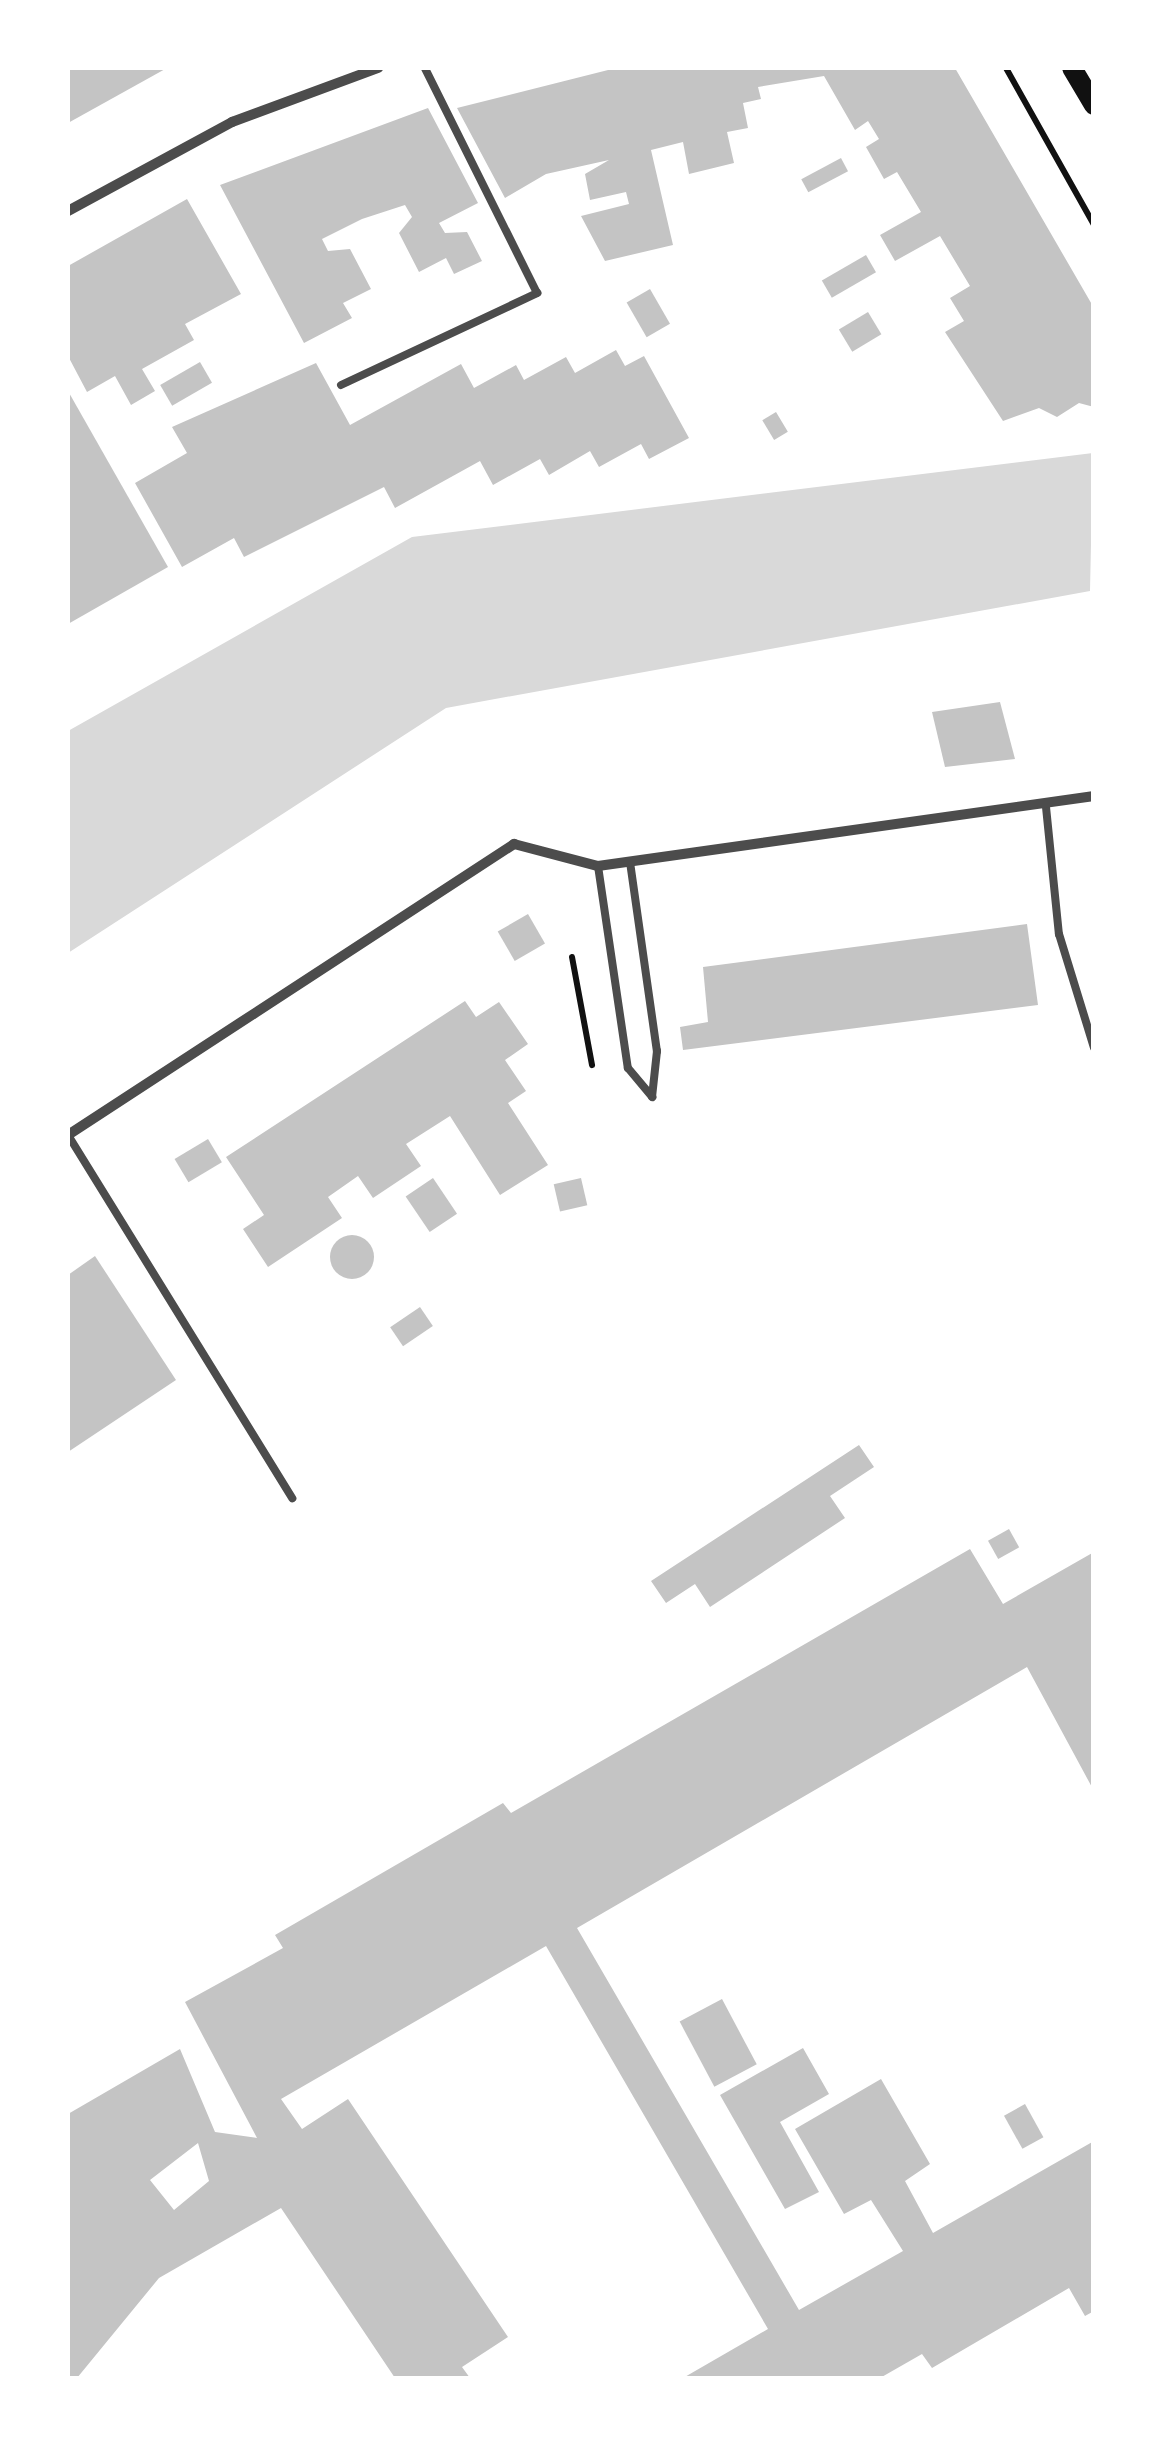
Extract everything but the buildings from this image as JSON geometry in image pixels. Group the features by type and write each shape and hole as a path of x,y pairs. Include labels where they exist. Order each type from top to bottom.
{"main road":[{"path":"1072,68 1094,106"}],"street":[{"path":"68,211 232,122 378,68"},
{"path":"68,1136 514,844 598,866 1046,807 1094,796"}],"lane":[{"path":"341,385 537,293 426,68"},
{"path":"1046,807 1060,934 1094,1048"},
{"path":"598,866 628,1068 652,1097 657,1050 630,862"},
{"path":"68,1136 292,1498"}],"path":[{"path":"1006,68 1094,225"}],"shaded area":[{"path":"1093,453 1090,591 446,708 68,953 68,731 412,537"}]}
